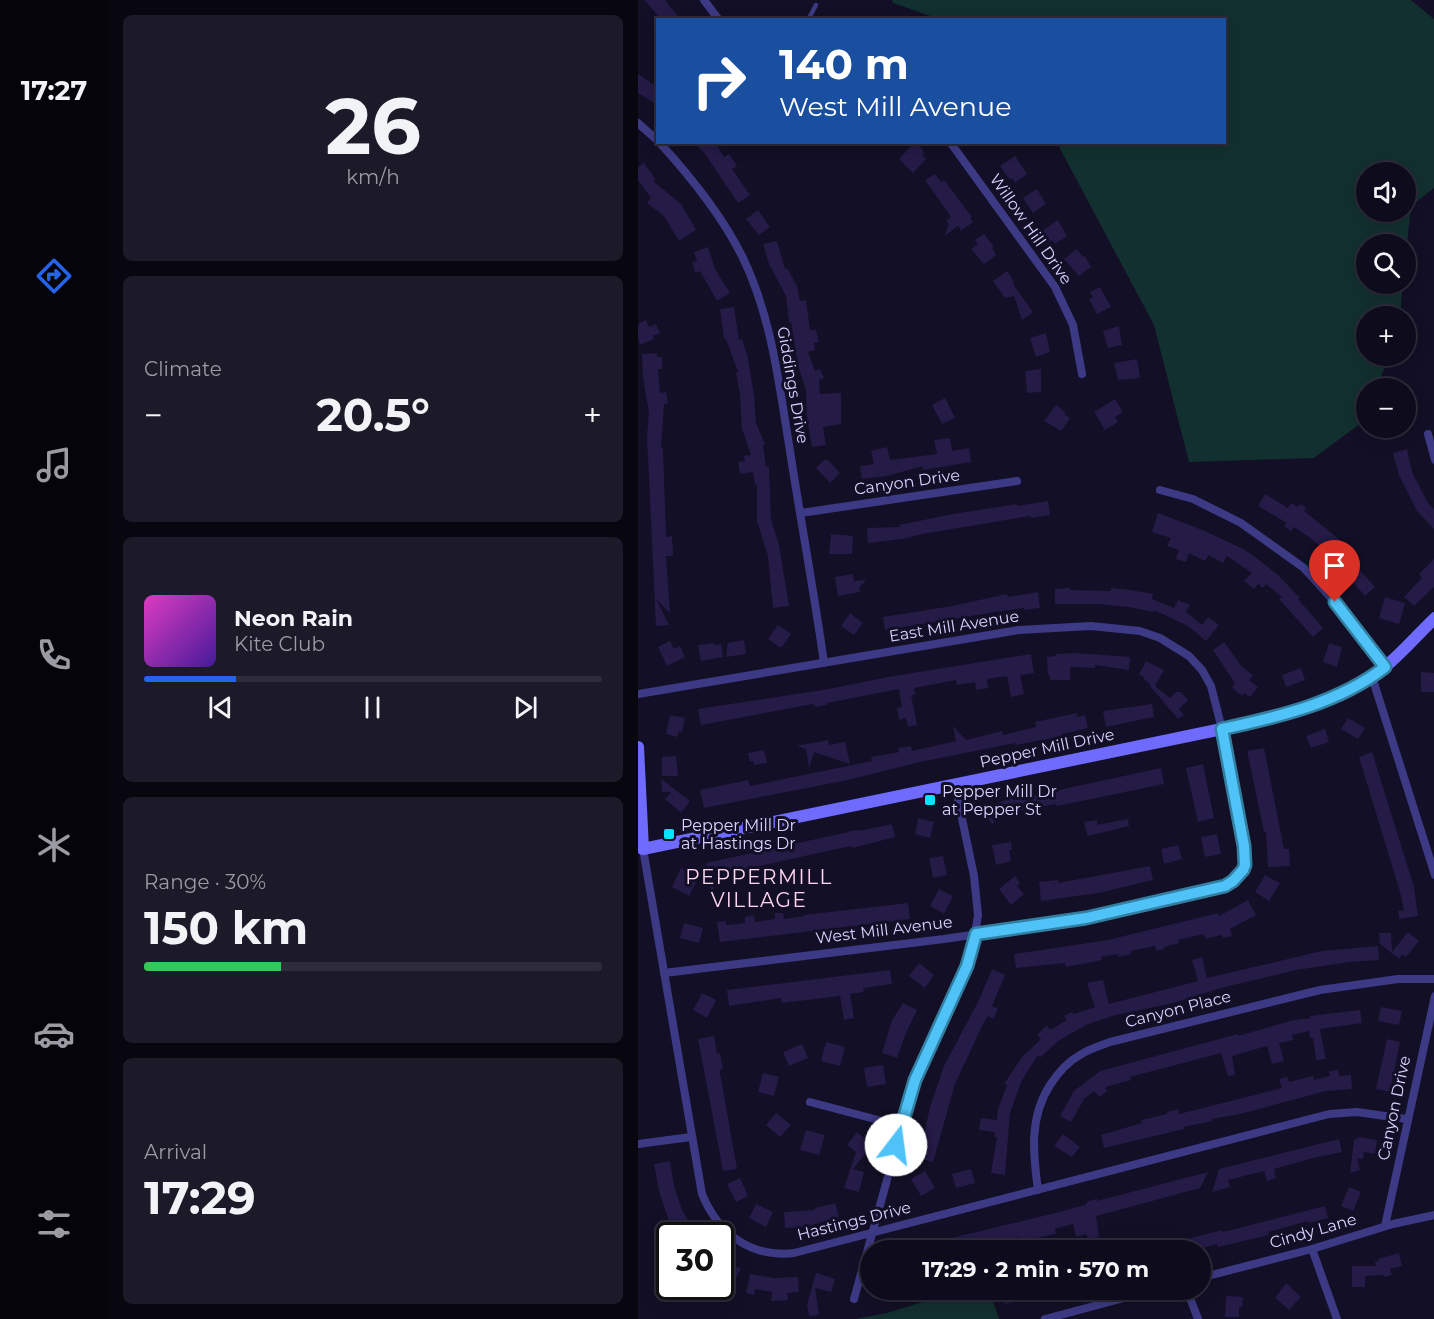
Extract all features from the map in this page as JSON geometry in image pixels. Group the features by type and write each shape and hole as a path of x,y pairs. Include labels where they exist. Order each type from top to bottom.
{"street":[{"path":"704,0 718,18"},
{"name":"Giddings Drive","path":"638,123 656,140"},
{"name":"Giddings Drive","path":"660,144 714,209 749,271 769,332 801,513 824,663"},
{"name":"Willow Hill Drive","path":"951,144 1055,287 1073,325 1082,374"},
{"path":"1428,434 1434,460"},
{"name":"Canyon Drive","path":"801,513 1017,481"},
{"path":"1160,489 1193,499 1241,523 1304,568 1350,619 1385,667"},
{"name":"Pepper Mill Drive","path":"641,849 1222,729 1291,712 1372,677 1434,618"},
{"name":"East Mill Avenue","path":"638,694 1019,630 1091,626 1126,629 1160,638 1189,656 1202,670 1211,686 1222,729"},
{"path":"1372,677 1434,875"},
{"name":"West Mill Avenue","path":"664,973 976,934 1117,912 1219,888 1233,881 1243,870 1245,855 1222,729"},
{"name":"Hastings Drive","path":"638,747 641,849 702,1194 708,1209 725,1232 745,1244 764,1251 786,1254 871,1234 1329,1114 1356,1112 1406,1119"},
{"path":"854,1299 901,1126 924,1055 967,966 976,934 978,915 974,876 955,785"},
{"name":"Canyon Place","path":"1038,1190 1033,1138 1036,1116 1055,1078 1080,1054 1110,1042 1320,990 1398,979 1434,980"},
{"name":"Canyon Drive","path":"1385,1226 1434,996"},
{"path":"810,1102 901,1126"},
{"path":"638,1144 691,1137"},
{"name":"Cindy Lane","path":"1211,1275 1312,1249 1385,1226 1434,1215"},
{"path":"1312,1249 1337,1319"},
{"path":"1045,1319 1070,1316 1122,1300"},
{"path":"1191,1300 1198,1319"}],"lane":[{"path":"809,18 816,4"}],"green space":[{"path":"892,0 1411,0 1434,19 1434,188 1416,202 1416,162 1356,162 1356,222 1409,222 1408,234 1356,234 1356,294 1402,294 1401,306 1356,306 1356,366 1386,366 1380,378 1356,378 1356,427 1314,458 1189,462 1154,325 1058,144 1226,144 1226,18 936,18 893,3"},
{"path":"929,1300 992,1300 999,1319 855,1319 887,1313"}],"building":[{"path":"645,0 665,0 679,18 659,18"},
{"path":"638,74 656,87 656,104 638,93"},
{"path":"696,144 716,144 724,157 729,154 737,166 732,169 750,195 738,203"},
{"path":"913,144 917,144 926,159 913,173 899,159"},
{"path":"1015,156 1027,174 1015,183 1000,166"},
{"path":"644,163 656,180 653,181 681,204 696,230 679,241 664,216 647,203 651,198 638,180 638,167"},
{"path":"935,174 941,182 944,180 972,217 970,218 973,222 961,231 958,226 944,236 949,225 946,221 951,217 925,180"},
{"path":"1037,189 1046,204 1033,213 1023,198"},
{"path":"758,210 770,227 759,235 746,219"},
{"path":"1058,220 1067,236 1055,244 1052,240 1050,242 1042,231"},
{"path":"984,234 994,247 992,248 996,255 984,264 971,249 978,244 975,240"},
{"path":"777,241 785,269 787,268 797,286 800,301 806,300 810,330 816,330 819,342 814,343 815,350 808,352 815,371 820,369 824,378 819,380 820,394 841,393 841,424 823,427 826,445 812,447 807,418 806,390 798,366 786,296 769,264 763,244"},
{"path":"708,247 715,269 730,293 717,301 700,271 695,273 692,262 697,261 694,252"},
{"path":"1077,249 1083,257 1085,256 1091,267 1079,276 1064,259"},
{"path":"1007,271 1015,287 1033,312 1022,320 1014,296 1005,298 993,281"},
{"path":"1100,287 1111,307 1097,314 1089,299 1093,297 1090,292"},
{"path":"734,307 739,340 742,339 748,358 756,423 765,444 763,445 766,467 769,467 771,519 779,545 789,606 773,608 768,556 757,521 757,484 755,485 753,472 740,474 738,462 745,461 744,456 751,455 742,432 740,394 736,373 738,372 726,339 724,339 720,309"},
{"path":"646,320 649,327 656,324 660,333 653,336 654,339 640,345 638,324"},
{"path":"1119,326 1122,345 1108,348 1103,331"},
{"path":"1046,333 1050,352 1036,357 1030,338"},
{"path":"657,353 657,357 662,357 662,369 658,369 660,393 666,392 668,403 664,404 661,448 663,448 666,537 672,536 673,556 666,556 670,613 656,599 669,625 656,626 647,436 649,413 642,354"},
{"path":"1137,359 1140,378 1118,380 1114,363"},
{"path":"1041,369 1041,392 1027,393 1025,371"},
{"path":"945,398 955,418 942,424 932,405"},
{"path":"1115,399 1123,412 1115,417 1118,422 1105,430 1094,412"},
{"path":"1056,405 1070,418 1061,431 1044,421"},
{"path":"950,438 952,451 969,448 971,462 923,470 923,466 887,476 862,479 860,466 874,464 871,451 887,447 890,460 937,454 934,440"},
{"path":"1407,449 1412,472 1428,503 1435,510 1435,530 1417,511 1399,475 1393,453"},
{"path":"824,460 828,460 840,473 830,483 816,468"},
{"path":"1265,494 1288,508 1291,503 1298,507 1300,504 1306,508 1304,511 1345,544 1343,546 1355,558 1352,561 1375,587 1365,596 1333,560 1334,558 1309,537 1294,527 1291,531 1284,526 1287,523 1258,506"},
{"path":"1048,501 1050,515 1031,518 1030,516 903,539 868,543 867,528 900,527 899,525 953,514"},
{"path":"1158,513 1205,531 1254,556 1278,575 1300,598 1298,599 1323,628 1313,637 1279,599 1282,597 1266,584 1263,588 1258,584 1254,589 1244,581 1252,573 1227,556 1223,563 1208,555 1205,561 1189,553 1186,562 1176,559 1179,550 1167,546 1171,538 1152,532"},
{"path":"831,534 853,536 852,554 829,554"},
{"path":"1435,558 1435,586 1414,606 1404,597 1422,578 1419,574"},
{"path":"853,574 854,581 866,580 859,588 860,592 838,596 835,577"},
{"path":"1070,588 1070,590 1111,591 1111,588 1153,594 1152,599 1174,608 1178,600 1190,605 1186,612 1202,625 1208,617 1219,625 1206,641 1188,626 1154,610 1153,612 1097,604 1055,604 1055,589"},
{"path":"1038,592 1040,608 995,612 885,630 883,617 1007,594 1008,597"},
{"path":"1385,597 1405,603 1399,624 1379,618"},
{"path":"850,613 863,623 854,635 841,626"},
{"path":"778,625 791,634 781,648 768,639"},
{"path":"744,640 746,654 726,657 728,643"},
{"path":"670,641 674,649 680,646 685,657 667,666 658,647"},
{"path":"1224,642 1242,667 1253,675 1249,680 1258,687 1250,697 1244,693 1242,696 1232,688 1235,683 1213,650"},
{"path":"714,643 714,645 721,644 723,657 701,661 698,645"},
{"path":"1329,643 1342,647 1337,667 1323,662"},
{"path":"1077,653 1130,657 1129,670 1095,665 1095,668 1070,667 1070,680 1050,680 1047,657"},
{"path":"1031,654 1034,673 1020,675 1024,694 1011,697 1007,676 987,679 988,688 976,690 975,682 957,685 956,680 914,688 915,695 911,695 917,725 908,727 906,718 899,720 897,708 902,707 899,689 816,707 813,704 701,725 698,709"},
{"path":"1146,661 1164,670 1155,686 1170,698 1176,692 1181,692 1188,700 1179,709 1184,715 1178,719 1151,685 1139,674"},
{"path":"1301,668 1305,680 1286,687 1282,675"},
{"path":"1421,672 1435,673 1435,692 1421,692"},
{"path":"1152,704 1154,717 1106,727 1103,711"},
{"path":"1077,713 1077,717 1085,715 1088,728 1062,734 1062,736 920,762 848,780 704,808 700,790 748,780 750,786 872,761 871,757 899,752 898,748 911,746 912,751 956,741 953,726 966,740 1002,731 1003,735 1036,727 1035,722"},
{"path":"670,715 685,718 682,732 679,731 677,737 666,734"},
{"path":"1348,718 1365,728 1358,739 1341,729"},
{"path":"1325,729 1329,742 1311,748 1306,736"},
{"path":"828,740 829,745 845,742 850,764 814,752 809,768 806,749 797,746"},
{"path":"1264,748 1284,849 1289,849 1290,866 1268,867 1266,831 1264,832 1247,751"},
{"path":"764,750 767,763 754,765 753,761 750,762 748,753"},
{"path":"1372,752 1414,887 1418,916 1399,919 1398,911 1404,910 1400,892 1359,757"},
{"path":"676,756 678,776 662,776 662,757"},
{"path":"1203,764 1214,818 1198,822 1186,768"},
{"path":"1161,768 1164,784 1006,814 992,824 983,813 989,808 988,806 1012,798 1013,800"},
{"path":"661,779 690,801 681,813 665,799 671,792 662,792"},
{"path":"918,818 934,822 930,838 915,834"},
{"path":"1128,819 1129,826 1088,836 1084,822 1097,820 1097,825"},
{"path":"892,824 895,837 724,874 725,879 716,880 712,895 706,863 849,831"},
{"path":"1217,834 1221,854 1205,857 1201,837"},
{"path":"1011,842 1012,850 1009,850 1011,861 996,865 992,845"},
{"path":"1178,845 1182,859 1164,864 1161,849"},
{"path":"943,856 947,875 933,878 929,858"},
{"path":"1150,866 1153,880 1098,893 1041,901 1039,882 1058,880 1058,883"},
{"path":"681,868 699,877 689,896 672,887"},
{"path":"1265,875 1280,883 1269,901 1255,892"},
{"path":"1015,876 1020,883 1017,886 1024,894 1011,905 999,889"},
{"path":"939,889 953,896 944,914 930,906"},
{"path":"1248,900 1256,915 1230,929 1232,936 1224,938 1221,935 1205,939 1204,934 1178,940 1179,943 1156,951 1155,946 1130,951 1131,954 1101,957 1102,960 1065,967 1065,963 1016,968 1014,954 1108,940 1218,913 1219,916"},
{"path":"908,903 910,919 720,942 717,922 726,921 726,925 745,923 745,917 754,915 755,922 775,919 775,913 783,913 784,919"},
{"path":"684,923 703,928 699,943 680,938"},
{"path":"1408,932 1419,941 1406,957 1402,954 1399,959 1380,944 1379,933 1391,933 1392,952"},
{"path":"1378,946 1379,960 1296,970 1221,988 1173,1003 1116,1015 1088,1024 1058,1041 1041,1057 1038,1055 1022,1080 1010,1113 1005,1175 991,1173 997,1137 994,1137 995,1132 979,1130 981,1118 997,1120 998,1109 1007,1085 1004,1084 1022,1057 1041,1039 1037,1035 1047,1025 1050,1030 1067,1020 1064,1016 1095,1007 1087,983 1103,980 1109,1004 1198,981 1192,960 1202,957 1207,978 1322,951"},
{"path":"919,963 934,975 925,988 909,976"},
{"path":"992,969 1005,975 992,1006 998,1009 993,1019 988,1016 983,1024 955,1084 933,1162 919,1158 930,1107 944,1066 979,1000"},
{"path":"890,970 892,984 863,988 864,992 850,994 854,1018 844,1020 840,996 782,1003 781,998 729,1006 727,990"},
{"path":"702,993 716,1000 707,1018 693,1010"},
{"path":"903,1003 917,1010 897,1058 882,1053 892,1020"},
{"path":"1381,1007 1402,1011 1399,1025 1378,1021"},
{"path":"1360,1010 1362,1023 1320,1029 1326,1059 1316,1060 1313,1038 1310,1038 1309,1031 1292,1035 1293,1040 1279,1043 1284,1061 1272,1064 1267,1046 1232,1056 1235,1075 1228,1076 1221,1053 1130,1077 1131,1080 1105,1087 1107,1091 1100,1097 1094,1091 1084,1099 1071,1122 1060,1116 1074,1091 1100,1071 1238,1034 1238,1036 1294,1020 1311,1018 1310,1016"},
{"path":"714,1036 717,1054 720,1053 723,1069 720,1073 737,1169 723,1171 698,1039"},
{"path":"1387,1039 1400,1042 1390,1092 1376,1089"},
{"path":"826,1042 845,1047 840,1066 821,1061"},
{"path":"802,1044 808,1058 789,1066 783,1052"},
{"path":"883,1065 886,1084 867,1087 864,1068"},
{"path":"1338,1070 1339,1076 1351,1075 1352,1089 1326,1091 1104,1148 1101,1135 1142,1123 1141,1120 1178,1109 1179,1114 1282,1088 1279,1079 1287,1077 1289,1082 1313,1076 1314,1080 1330,1076 1329,1071"},
{"path":"763,1073 779,1077 774,1096 758,1092"},
{"path":"776,1113 791,1125 780,1137 766,1125"},
{"path":"806,1130 825,1135 819,1155 800,1150"},
{"path":"857,1132 872,1145 853,1169 864,1172 859,1192 844,1188 856,1152 847,1145"},
{"path":"1063,1134 1080,1147 1072,1157 1054,1146"},
{"path":"1359,1137 1377,1140 1375,1154 1364,1152 1363,1159 1357,1158 1360,1170 1350,1173 1354,1140"},
{"path":"1339,1139 1342,1152 1274,1169 1276,1178 1267,1181 1264,1171 1228,1180 1230,1187 1212,1192 1219,1169"},
{"path":"670,1161 674,1186 682,1210 689,1222 669,1222 659,1191 654,1164"},
{"path":"971,1169 975,1183 956,1188 952,1174"},
{"path":"925,1171 935,1188 921,1196 911,1179"},
{"path":"1208,1172 1200,1188 1096,1216 1099,1237 1088,1239 1086,1234 1076,1237 1073,1224 1055,1229 1056,1234 1036,1238 1037,1240 1019,1240 1018,1237 1007,1240 943,1240 1059,1212 1085,1205 1088,1201 1097,1199 1097,1201"},
{"path":"740,1178 748,1196 736,1202 727,1184"},
{"path":"1349,1187 1361,1192 1353,1211 1341,1206"},
{"path":"835,1203 839,1217 805,1227 785,1228 784,1212 815,1210 815,1208"},
{"path":"756,1204 773,1212 766,1227 749,1218"},
{"path":"1325,1206 1328,1218 1309,1223 1308,1221 1268,1232 1269,1235 1218,1247 1217,1244 1211,1246 1211,1240 1183,1240"},
{"path":"1399,1253 1402,1266 1390,1269 1392,1275 1365,1276 1365,1287 1352,1287 1352,1266 1376,1266 1375,1262 1379,1261 1378,1259"},
{"path":"734,1266 741,1269 734,1282"},
{"path":"816,1273 835,1279 831,1292 815,1288 819,1315 811,1316 807,1305"},
{"path":"750,1274 774,1278 798,1277 799,1292 787,1293 788,1300 771,1301 772,1292 755,1289 754,1295 746,1293"},
{"path":"1286,1283 1301,1297 1289,1310 1275,1298"},
{"path":"1226,1296 1243,1297 1242,1307 1239,1307 1239,1317 1225,1317"},
{"path":"1004,1300 1022,1300 1005,1304"}],"place":[{"name":"Pepper Mill Dr at Pepper St","path":"930,800"},
{"name":"Pepper Mill Dr at Hastings Dr","path":"669,834"}],"district":[{"name":"PEPPERMILL VILLAGE","path":"759,888"}],"route":[{"path":"896,1145 924,1055 967,966 976,934 1086,918 1187,896 1225,886 1243,870 1244,846 1222,729 1268,719 1314,704 1372,677 1385,667 1335,602"}]}
